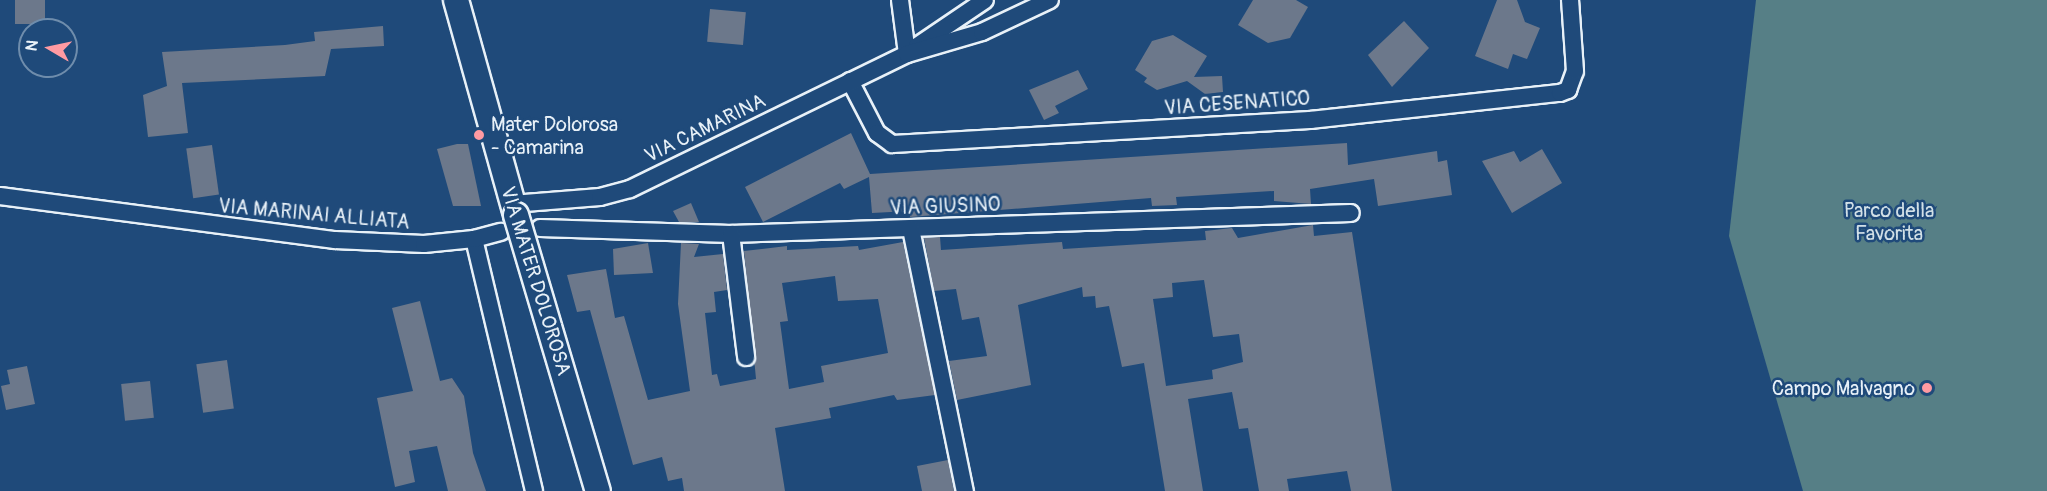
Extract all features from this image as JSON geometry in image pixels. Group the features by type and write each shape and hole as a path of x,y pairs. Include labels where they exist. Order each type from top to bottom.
{"street":[{"name":"VIA MATER DOLOROSA","path":"456,0 510,217 598,491"},
{"path":"900,0 907,54"},
{"name":"VIA CAMARINA","path":"907,54 985,0"},
{"name":"VIA CAMARINA","path":"510,217 630,189 907,54 981,32 1050,0"},
{"name":"VIA CESENATICO","path":"850,81 877,132 892,144 1310,120 1560,93 1568,90 1575,71 1570,0"},
{"name":"VIA MARINAI ALLIATA","path":"0,196 335,240 424,244 474,239"},
{"name":"VIA GIUSINO","path":"540,228 731,234 1351,213"},
{"path":"510,217 474,239 534,491"},
{"path":"911,229 965,491"},
{"path":"731,234 746,357"}],"green space":[{"name":"Parco della Favorita","path":"1756,0 2047,0 2047,491 1803,491 1729,236"}],"building":[{"path":"15,0 45,0 45,18 18,18 18,24 15,24"},
{"path":"1253,0 1296,0 1308,7 1290,38 1268,43 1238,25"},
{"path":"1497,0 1517,0 1525,22 1540,28 1527,59 1513,54 1508,69 1475,56"},
{"path":"710,9 746,12 743,45 707,42"},
{"path":"1404,21 1429,48 1392,87 1368,55"},
{"path":"383,26 384,46 331,49 325,76 182,83 188,133 148,137 143,95 167,86 162,52 285,45 315,41 314,32"},
{"path":"1173,35 1207,56 1194,77 1222,76 1223,92 1205,94 1187,81 1157,90 1144,82 1147,78 1135,70 1152,41"},
{"path":"1078,70 1088,89 1055,106 1059,113 1044,120 1029,90"},
{"path":"851,133 870,174 1347,143 1348,165 1437,151 1438,162 1447,160 1452,195 1378,206 1374,179 1310,189 1311,204 1274,201 1274,191 1176,197 1177,205 1152,206 1151,198 910,217 910,211 872,213 869,177 844,189 840,183 763,222 745,187"},
{"path":"468,144 481,206 453,206 437,149"},
{"path":"212,145 219,195 193,198 186,149"},
{"path":"1542,149 1562,183 1512,213 1482,161 1514,151 1520,162"},
{"path":"691,203 699,222 679,222 673,211"},
{"path":"1313,225 1314,236 1352,232 1392,491 1351,491 1347,471 1287,479 1289,491 1259,491 1248,428 1239,429 1232,392 1188,399 1203,491 1165,491 1144,363 1122,367 1109,306 1096,308 1095,296 1083,297 1082,287 1018,305 1031,385 957,400 949,361 987,356 979,317 962,320 956,289 934,291 924,238 940,237 941,250 1062,242 1063,249 1206,240 1205,231 1232,228 1238,238","holes":["1204,280 1213,337 1239,334 1243,362 1212,370 1213,379 1166,386 1153,299 1173,297 1172,283"]},
{"path":"903,242 935,395 897,400 894,395 829,408 831,418 775,428 785,491 684,491 682,478 668,481 662,457 633,465 590,310 577,312 567,275 606,269 615,318 624,316 648,400 690,391 678,304 681,243 699,244 694,257 723,254 727,290 714,292 716,312 705,313 712,375 717,374 720,386 756,379 744,251 787,246 787,250 858,246 859,250","holes":["835,276 838,301 878,299 888,353 821,366 824,382 789,389 780,322 788,321 782,283"]},
{"path":"648,243 653,273 614,275 613,249"},
{"path":"420,301 440,381 452,378 464,396 473,453 486,491 448,491 437,446 409,451 415,482 395,487 377,398 413,391 392,308"},
{"path":"227,360 234,409 203,413 196,364"},
{"path":"27,366 35,404 6,410 1,386 10,384 7,370"},
{"path":"150,381 154,418 125,421 121,384"},
{"path":"948,460 954,491 922,491 917,466"}],"place":[{"name":"Mater Dolorosa - Camarina","path":"479,135"},
{"name":"Campo Malvagno","path":"1927,388"}]}
